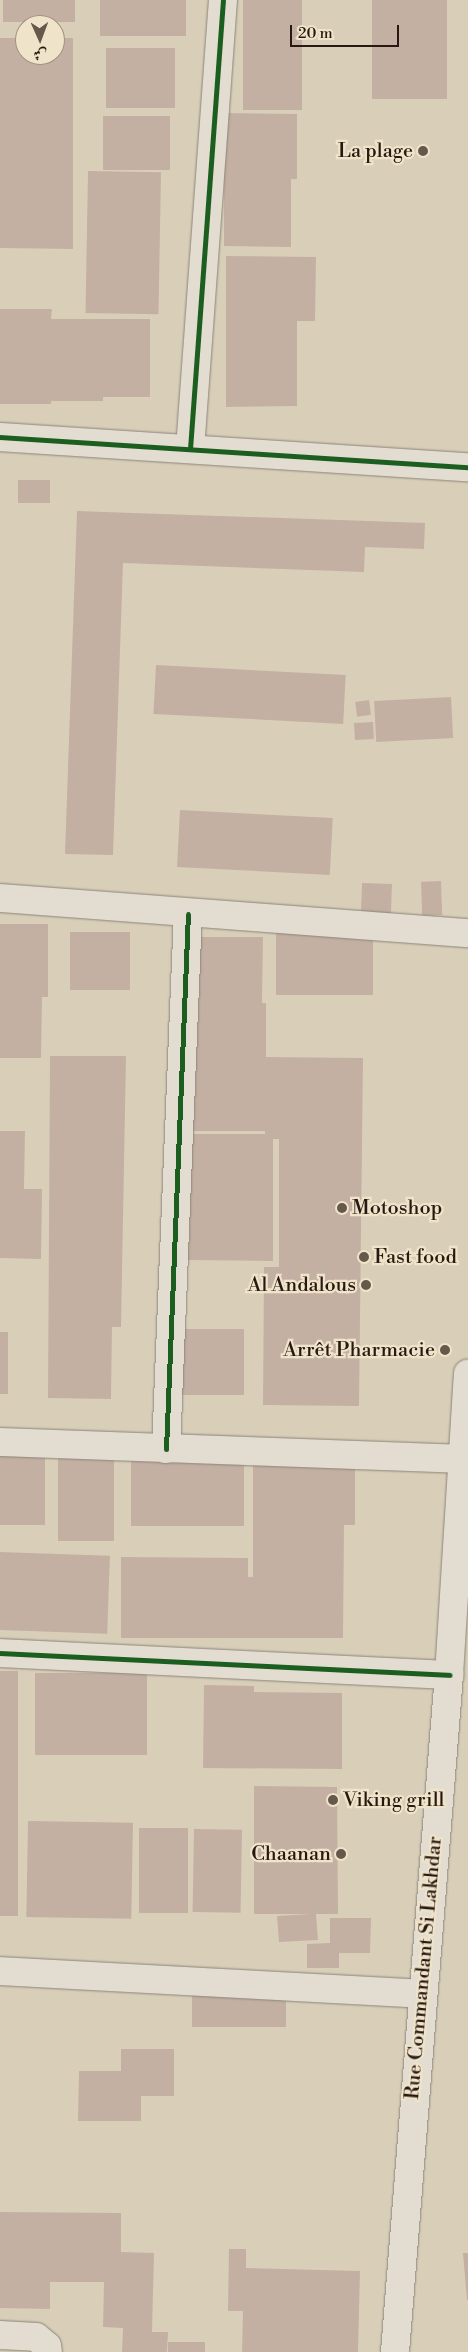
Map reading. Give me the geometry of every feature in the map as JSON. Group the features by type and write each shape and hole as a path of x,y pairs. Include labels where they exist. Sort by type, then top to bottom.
{"street":[{"path":"190,449 222,0"},
{"path":"0,437 468,467"},
{"path":"0,898 188,914 468,933"},
{"path":"166,1449 188,914"},
{"name":"Rue Commandant Si Lakhdar","path":"395,2352 421,1994 449,1674 465,1459 468,1374"},
{"path":"0,1442 465,1459"},
{"path":"0,1653 449,1674"},
{"path":"0,1971 421,1994"},
{"path":"0,2335 36,2337 48,2346 48,2352"}],"building":[{"path":"3,0 75,0 75,22 65,22 65,15 15,15 15,22 3,22"},
{"path":"100,0 186,0 186,36 100,36"},
{"path":"243,0 302,0 302,110 243,110"},
{"path":"372,0 447,0 447,99 372,99"},
{"path":"0,38 15,38 15,65 65,65 65,38 73,38 73,249 0,248"},
{"path":"106,48 175,48 175,108 106,108"},
{"path":"224,113 297,114 297,179 291,179 291,247 224,246"},
{"path":"103,116 170,116 170,170 103,170"},
{"path":"88,171 161,172 159,314 86,313"},
{"path":"226,256 316,257 315,321 297,321 297,406 226,407"},
{"path":"0,309 52,309 51,319 150,319 150,397 103,397 103,401 51,401 51,404 0,404"},
{"path":"18,480 50,480 50,503 18,503"},
{"path":"77,511 425,523 424,549 365,547 364,572 123,563 113,855 65,854"},
{"path":"156,665 346,675 343,724 153,714"},
{"path":"451,697 453,738 376,742 374,701"},
{"path":"369,700 371,715 357,717 355,702"},
{"path":"373,722 374,739 355,740 354,723"},
{"path":"180,810 333,818 330,875 177,867"},
{"path":"441,881 442,915 422,916 421,882"},
{"path":"362,883 392,884 391,920 361,919"},
{"path":"0,924 48,924 48,997 42,997 41,1058 0,1058"},
{"path":"276,927 373,927 373,995 276,995"},
{"path":"70,932 130,932 130,990 70,990"},
{"path":"197,937 263,937 262,1003 266,1003 266,1057 363,1058 359,1406 263,1405 264,1267 279,1267 279,1139 273,1139 273,1261 184,1260 183,1134 265,1134 265,1131 188,1131 189,1073 196,1073"},
{"path":"50,1056 126,1056 121,1327 112,1327 111,1399 48,1398"},
{"path":"0,1131 25,1131 24,1189 42,1189 41,1259 0,1258"},
{"path":"176,1329 244,1329 244,1395 176,1395"},
{"path":"0,1332 8,1332 8,1394 0,1394"},
{"path":"0,1445 45,1445 45,1525 0,1525"},
{"path":"58,1449 114,1449 114,1541 58,1541"},
{"path":"131,1455 244,1455 244,1526 131,1526"},
{"path":"253,1465 355,1465 355,1525 344,1525 343,1638 121,1638 121,1557 248,1558 248,1577 253,1577"},
{"path":"0,1552 110,1556 107,1634 0,1630"},
{"path":"0,1671 18,1671 18,1916 0,1916"},
{"path":"35,1673 147,1673 147,1755 35,1755"},
{"path":"204,1685 254,1686 254,1692 342,1693 342,1769 203,1768"},
{"path":"254,1786 337,1787 338,1914 316,1914 318,1940 279,1942 277,1916 310,1914 254,1914"},
{"path":"28,1821 133,1823 131,1919 26,1917"},
{"path":"139,1828 188,1828 188,1913 139,1913"},
{"path":"194,1829 242,1830 241,1913 193,1912"},
{"path":"330,1918 371,1918 370,1953 339,1953 339,1968 307,1968 307,1944 330,1943"},
{"path":"192,1994 286,1994 286,2027 192,2027"},
{"path":"121,2049 174,2049 174,2096 141,2096 141,2121 78,2121 79,2071 121,2071"},
{"path":"0,2212 121,2213 121,2252 154,2253 152,2332 168,2332 167,2352 122,2352 123,2328 103,2327 104,2282 50,2282 50,2309 0,2308"},
{"path":"229,2249 246,2249 246,2268 360,2271 358,2352 242,2352 243,2311 228,2311"},
{"path":"463,2253 468,2253 468,2300 467,2300"},
{"path":"168,2342 205,2342 205,2352 168,2352"}],"cycle path":[{"path":"190,449 223,0"},
{"path":"0,437 468,467"},
{"path":"166,1449 188,914"},
{"path":"0,1653 449,1675"}],"place":[{"name":"La plage","path":"423,151"},
{"name":"Motoshop","path":"342,1208"},
{"name":"Fast food","path":"364,1257"},
{"name":"Al Andalous","path":"366,1285"},
{"name":"Arrêt Pharmacie","path":"445,1350"},
{"name":"Viking grill","path":"333,1800"},
{"name":"Chaanan","path":"341,1854"}]}
